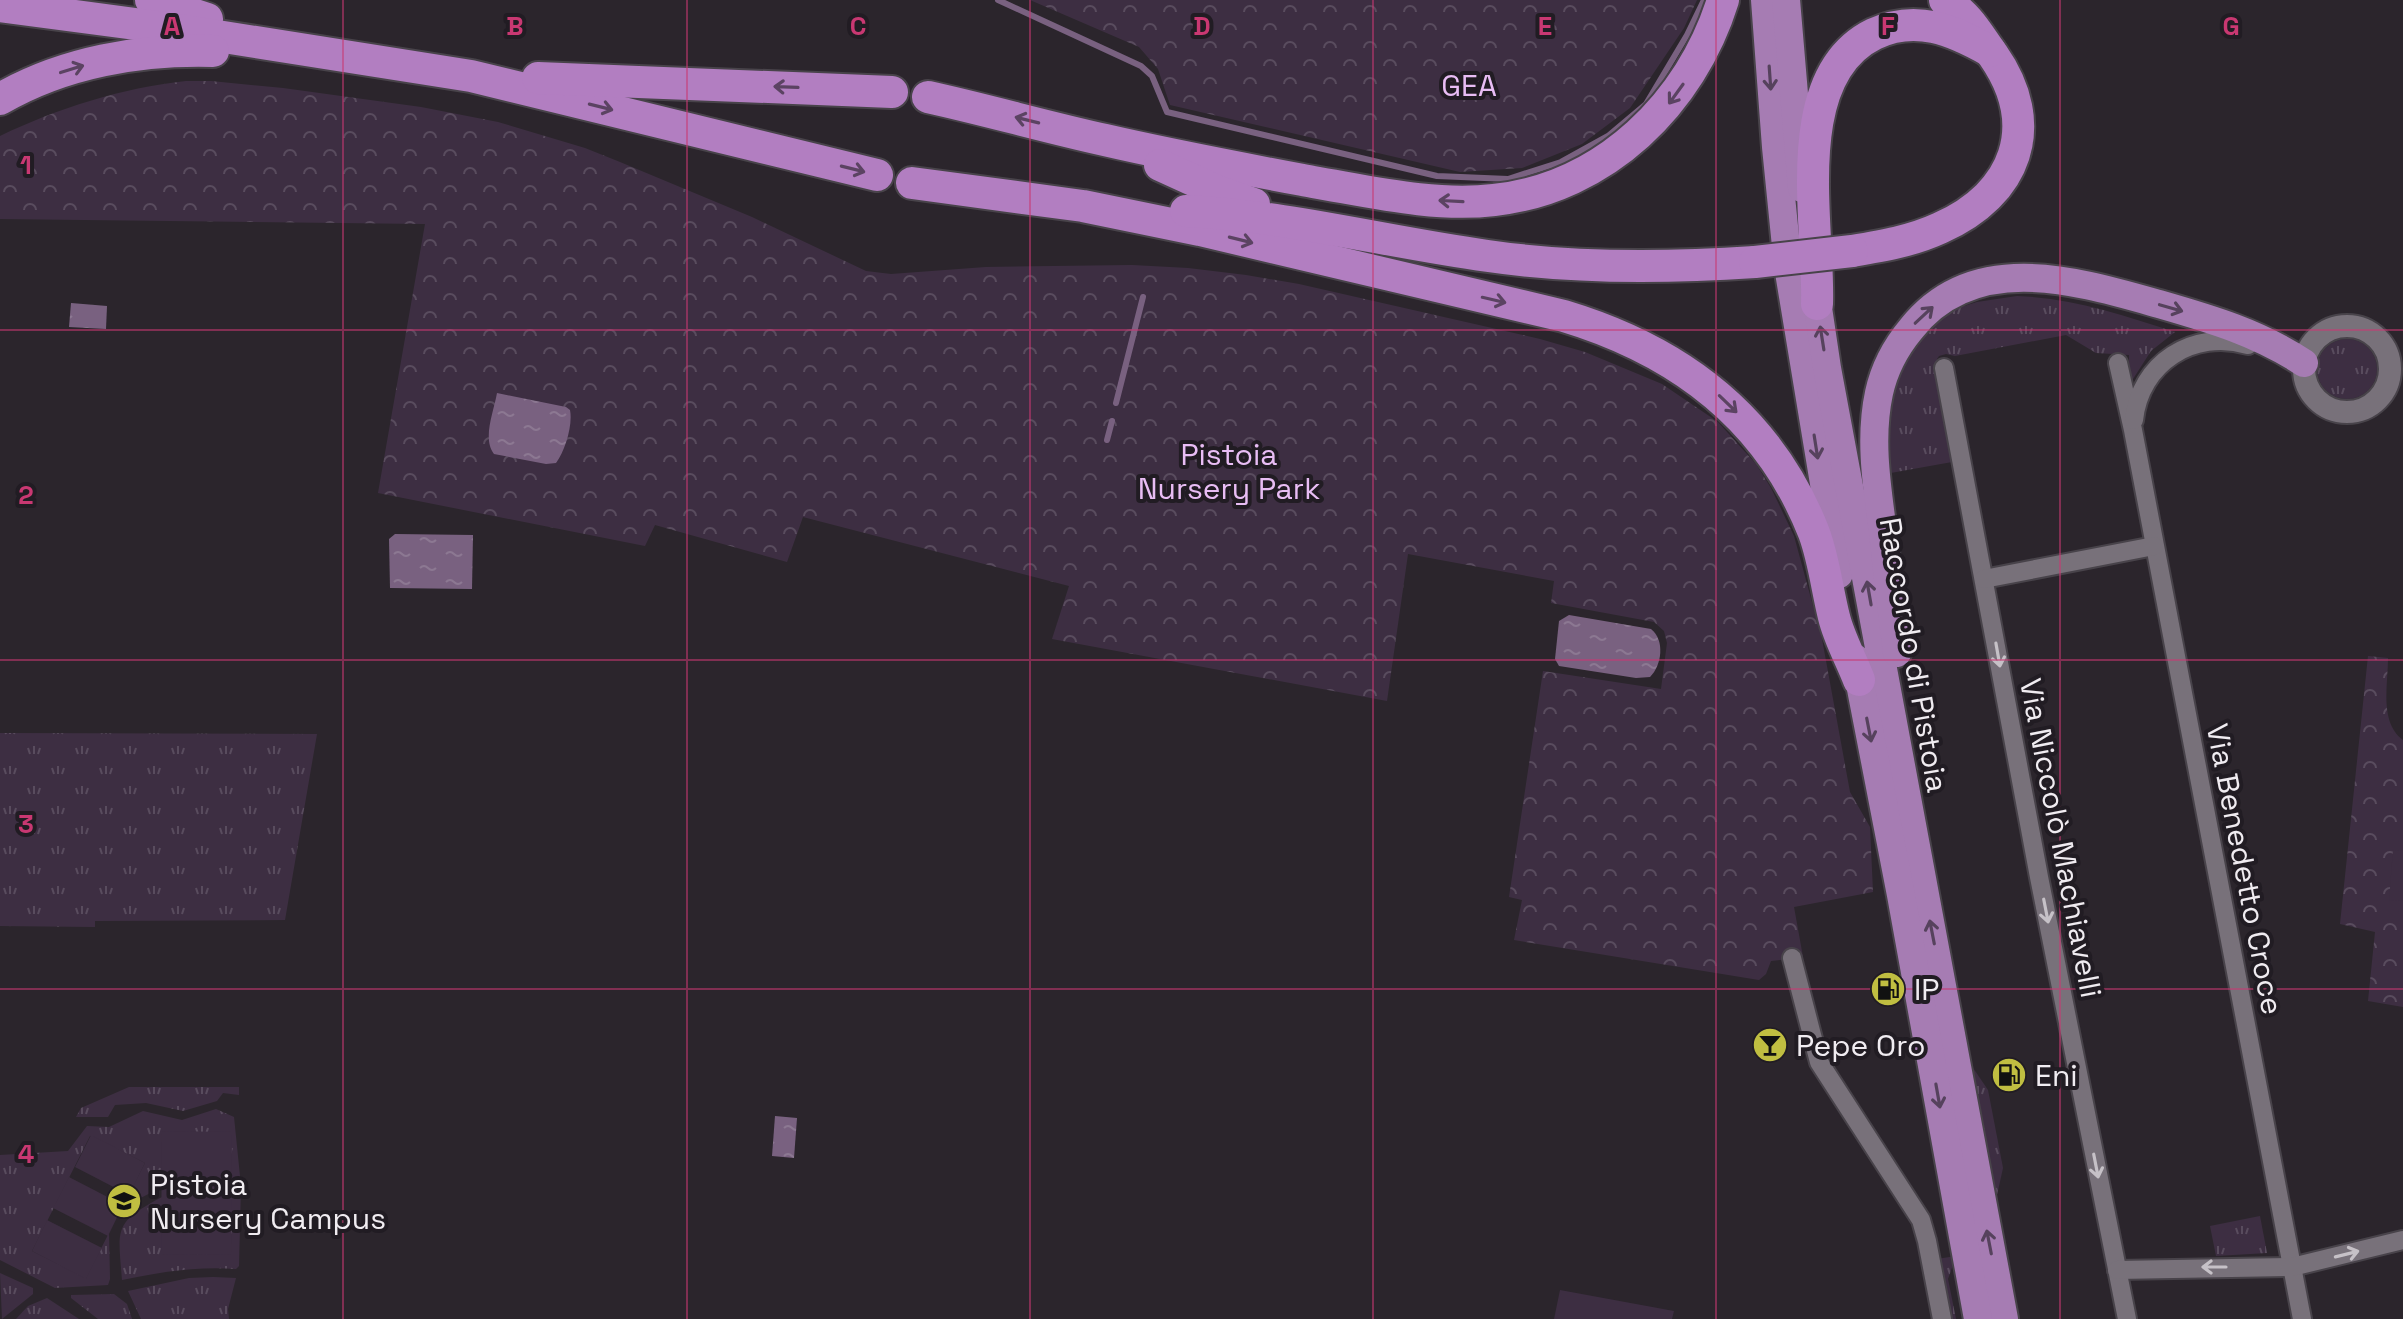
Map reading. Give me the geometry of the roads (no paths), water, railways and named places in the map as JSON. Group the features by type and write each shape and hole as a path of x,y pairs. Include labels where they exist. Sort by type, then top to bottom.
{"highway":[{"path":"151,0 216,22 416,67"},
{"path":"928,97 1103,139 1353,189 1447,201 1495,200 1546,188 1587,170 1624,146 1663,112 1699,59 1723,0"},
{"name":"Raccordo di Pistoia","path":"1765,0 1788,266 1819,465 1978,1319"},
{"name":"Raccordo di Pistoia","path":"1786,0 1803,206 1817,304 2004,1319"},
{"path":"1083,206 1211,212 1323,226 1455,251 1533,261 1643,266 1755,262 1890,245 1939,229 1966,215 1990,195 2014,153 2018,111 2012,88 1968,17 1945,0"},
{"path":"0,6 471,76 877,175"},
{"path":"1817,304 1814,150 1823,98 1838,68 1867,38 1905,25 1938,26 1990,51"},
{"path":"0,99 49,76 91,63 166,52 225,52 416,67"},
{"path":"471,76 892,92"},
{"path":"1103,139 1217,191 1323,226"},
{"path":"912,183 1083,206 1200,230 1564,316 1620,335 1669,361 1715,392 1754,430 1786,479 1814,533 1836,625 1859,680"},
{"path":"1911,825 1900,676 1874,444 1879,390 1898,345 1918,320 1949,296 1988,281 2014,277 2055,279 2090,285 2232,326 2275,344 2304,368"}],"street":[{"path":"2376,401 2383,392 2395,359 2379,340 2368,331 2354,326 2339,326 2326,331 2314,341 2304,368 2313,395 2332,409 2352,412 2403,394"},
{"name":"Via Benedetto Croce","path":"2133,430 2138,396 2149,376 2167,357 2204,341 2226,340 2258,348 2304,368"},
{"name":"Via Benedetto Croce","path":"2118,363 2302,1319"},
{"name":"Via Niccolò Machiavelli","path":"1944,368 2039,877 2127,1319"},
{"path":"1984,579 2154,546"},
{"path":"1792,958 1819,1062 1921,1220 1942,1319"},
{"path":"2117,1270 2292,1267 2403,1240"}],"water":[{"path":"71,303 107,306 106,329 69,327"},
{"path":"497,393 570,410 568,438 556,463 546,464 494,454 489,433"},
{"path":"395,534 473,535 472,589 390,588 389,539"},
{"path":"1569,615 1651,629 1660,646 1654,672 1650,677 1636,678 1559,666 1555,659 1559,621"},
{"path":"775,1116 797,1118 794,1158 772,1156"}],"waterway":[{"path":"998,0 1141,66 1152,76 1167,112 1437,176 1508,179 1561,162 1608,136 1646,104 1704,0"},
{"path":"1116,403 1143,297"},
{"path":"1107,440 1112,421"}],"place":[{"name":"IP","path":"1888,989"},
{"name":"Pepe Oro","path":"1770,1045"},
{"name":"Eni","path":"2009,1075"},
{"name":"Pistoia Nursery Campus","path":"124,1201"}],"park label":[{"name":"GEA","path":"1469,85"},
{"name":"Pistoia Nursery Park","path":"1229,471"}]}
